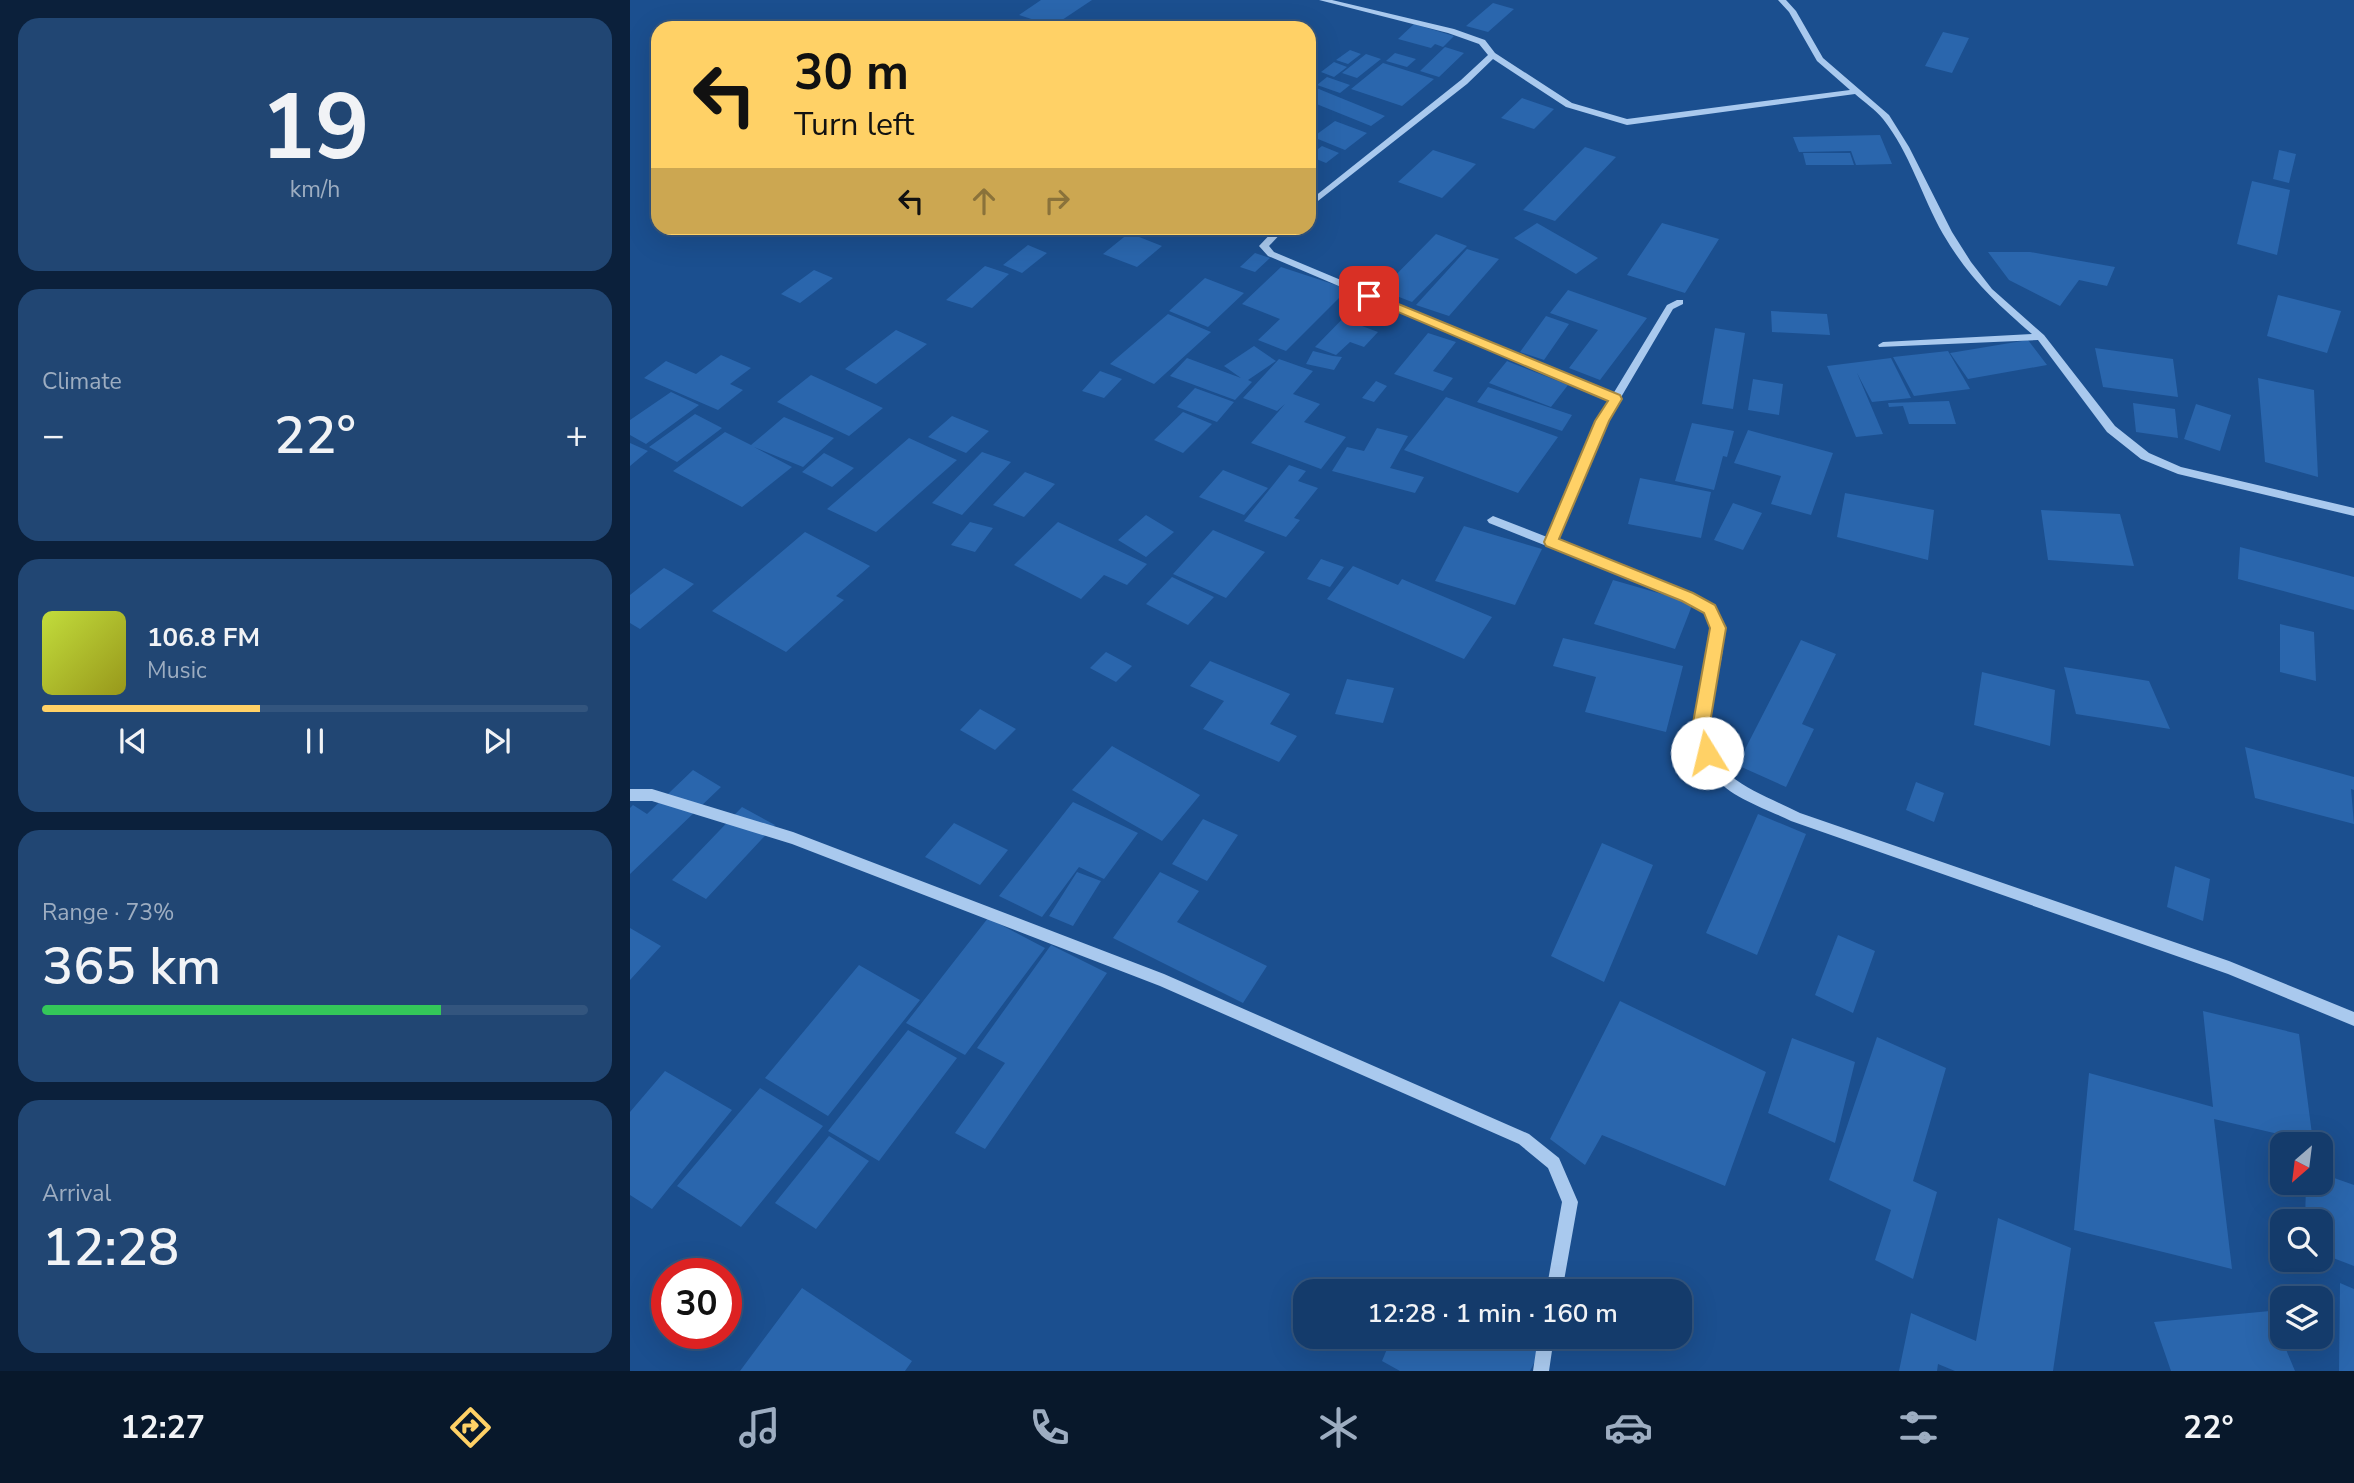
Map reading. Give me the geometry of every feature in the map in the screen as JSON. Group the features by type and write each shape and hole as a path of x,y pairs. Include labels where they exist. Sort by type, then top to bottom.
{"street":[{"path":"1323,0 1451,31 1482,42 1492,55 1569,105 1627,122 1854,92"},
{"path":"1782,0 1792,11 1820,59 1854,92 1886,117 1905,147 1947,232 1967,264 1989,291 2041,337 2111,429 2145,456 2178,470 2354,512"},
{"path":"1316,199 1464,82 1492,55"},
{"path":"1274,235 1264,246 1271,254 1615,399"},
{"path":"1551,542 1602,421 1670,307 1680,302"},
{"path":"1883,345 2041,337"},
{"path":"1493,520 1687,597 1710,610 1718,628 1702,723 1707,753 1718,772 1744,790 1796,817 2229,968 2354,1019"},
{"path":"630,795 652,795 793,838 1087,951 1164,981 1524,1139 1554,1163 1570,1202 1556,1279"},
{"path":"1541,1371 1544,1349"}],"building":[{"path":"1041,0 1092,0 1060,21 1038,21 1019,15"},
{"path":"1493,3 1514,9 1488,32 1466,26"},
{"path":"1414,24 1454,36 1443,47 1435,44 1431,48 1398,39"},
{"path":"1943,32 1969,38 1952,73 1925,66"},
{"path":"1445,47 1464,53 1439,77 1420,71"},
{"path":"1350,50 1361,54 1348,64 1336,60"},
{"path":"1395,53 1416,59 1407,67 1386,61"},
{"path":"1366,54 1381,59 1357,78 1342,73"},
{"path":"1334,62 1347,67 1334,77 1321,72"},
{"path":"1383,63 1434,79 1402,106 1351,89"},
{"path":"1327,77 1350,85 1340,93 1317,85"},
{"path":"1316,88 1385,116 1371,126 1316,104"},
{"path":"1522,98 1554,109 1534,129 1501,118"},
{"path":"1335,121 1367,133 1345,150 1316,138 1316,135"},
{"path":"1880,135 1892,164 1856,165 1851,151 1799,152 1793,137"},
{"path":"1322,146 1339,153 1326,163 1316,159 1316,151"},
{"path":"1585,147 1616,157 1555,221 1523,210"},
{"path":"1433,150 1476,164 1442,198 1398,182"},
{"path":"2279,150 2296,154 2289,183 2273,179"},
{"path":"1803,153 1850,153 1854,165 1806,165"},
{"path":"2252,181 2290,190 2277,255 2237,244"},
{"path":"1537,223 1598,258 1576,274 1514,238"},
{"path":"1662,223 1719,239 1685,293 1627,275"},
{"path":"1436,234 1467,246 1412,302 1381,290"},
{"path":"1127,235 1134,235 1162,246 1137,267 1103,254"},
{"path":"1028,245 1047,253 1022,273 1003,265"},
{"path":"1467,249 1499,259 1449,316 1416,305"},
{"path":"1988,252 2030,252 2115,267 2107,286 2079,280 2060,306 2009,280"},
{"path":"1255,253 1270,258 1255,272 1240,267"},
{"path":"985,266 1009,274 972,308 946,300"},
{"path":"1281,267 1348,289 1286,351 1258,340 1280,319 1242,304"},
{"path":"814,270 833,278 800,303 781,294"},
{"path":"1205,278 1244,293 1208,327 1169,311"},
{"path":"1568,290 1647,318 1600,380 1569,368 1598,330 1550,313"},
{"path":"2278,295 2341,311 2327,353 2267,336"},
{"path":"1356,305 1375,313 1362,326 1378,332 1364,347 1350,342 1336,355 1315,347"},
{"path":"1771,311 1827,314 1830,335 1772,332"},
{"path":"1168,314 1211,332 1154,384 1110,364"},
{"path":"1546,316 1569,324 1544,360 1520,352"},
{"path":"1715,328 1745,333 1733,409 1702,404"},
{"path":"896,330 927,344 876,384 845,369"},
{"path":"1428,333 1456,342 1433,371 1453,378 1443,391 1394,374"},
{"path":"2028,340 2047,365 1968,379 1950,353"},
{"path":"1254,346 1276,361 1248,380 1252,382 1235,400 1170,376 1187,358 1241,378 1224,366"},
{"path":"2095,348 2173,359 2178,397 2103,387"},
{"path":"1313,351 1342,357 1334,370 1306,364"},
{"path":"1948,351 1970,389 1914,396 1893,357"},
{"path":"721,355 751,368 730,384 743,390 718,410 644,378 666,361 696,374"},
{"path":"1891,358 1911,398 1872,402 1857,373 1883,434 1856,437 1827,366"},
{"path":"1279,359 1313,371 1293,394 1320,404 1304,422 1346,437 1321,469 1251,443 1285,404 1277,411 1243,398"},
{"path":"1507,361 1568,385 1551,407 1489,383"},
{"path":"1100,371 1122,379 1104,398 1082,391"},
{"path":"811,375 883,408 849,436 777,402"},
{"path":"2258,378 2314,390 2318,477 2265,462"},
{"path":"1753,379 1783,384 1779,415 1748,410"},
{"path":"1376,381 1387,386 1374,402 1362,398"},
{"path":"1488,387 1572,415 1562,431 1477,402"},
{"path":"1195,388 1234,402 1217,422 1177,407"},
{"path":"671,392 699,405 646,444 630,435 630,420"},
{"path":"1446,397 1558,437 1518,493 1404,450"},
{"path":"1949,401 1956,424 1909,424 1903,406 1889,407 1888,403"},
{"path":"2133,403 2175,409 2178,438 2136,432"},
{"path":"2196,404 2231,415 2220,451 2184,439"},
{"path":"1183,412 1212,424 1183,453 1154,440"},
{"path":"695,414 722,428 677,462 649,447"},
{"path":"952,416 989,431 966,453 928,437"},
{"path":"784,417 834,438 803,467 754,447 792,467 742,507 673,471 725,432 751,445"},
{"path":"1692,423 1734,431 1727,457 1723,456 1714,490 1675,481"},
{"path":"1377,428 1408,436 1390,468 1424,477 1415,493 1332,471 1347,447 1364,451"},
{"path":"1748,430 1833,453 1811,515 1771,504 1781,476 1734,463"},
{"path":"909,438 957,460 876,532 827,509"},
{"path":"630,443 648,451 630,466"},
{"path":"982,452 1011,462 962,515 932,503"},
{"path":"824,453 854,468 832,487 802,472"},
{"path":"1289,465 1306,471 1298,481 1318,488 1294,518 1300,520 1286,537 1244,521"},
{"path":"1223,470 1268,488 1244,515 1199,497"},
{"path":"1025,472 1055,484 1024,517 993,505"},
{"path":"1640,478 1711,492 1701,538 1628,524"},
{"path":"1845,493 1934,510 1928,560 1837,537"},
{"path":"1733,503 1762,513 1743,550 1714,540"},
{"path":"2041,510 2120,514 2134,566 2048,560"},
{"path":"1146,515 1174,532 1146,557 1118,540"},
{"path":"970,522 993,528 975,552 951,545"},
{"path":"1058,522 1147,564 1127,585 1104,575 1081,599 1014,565"},
{"path":"1464,526 1542,549 1515,605 1435,581"},
{"path":"1213,530 1265,552 1226,598 1173,574"},
{"path":"805,532 870,566 836,596 844,600 786,652 712,611"},
{"path":"2240,547 2354,577 2354,610 2238,579"},
{"path":"1321,559 1344,567 1330,587 1307,579"},
{"path":"1353,566 1398,585 1402,579 1492,617 1464,659 1327,599"},
{"path":"664,568 694,584 640,629 630,623 630,595"},
{"path":"1172,577 1214,597 1188,625 1146,604"},
{"path":"1613,580 1693,603 1675,649 1594,624"},
{"path":"2280,624 2314,632 2316,681 2280,672"},
{"path":"1563,638 1683,666 1666,732 1585,712 1596,677 1553,666"},
{"path":"1801,640 1836,654 1802,724 1814,729 1786,787 1737,765"},
{"path":"1106,652 1132,666 1116,682 1090,668"},
{"path":"1210,661 1290,694 1270,724 1297,736 1279,762 1203,729 1224,701 1190,686"},
{"path":"2064,667 2149,681 2170,729 2076,714"},
{"path":"1982,672 2055,690 2050,746 1974,725"},
{"path":"1347,679 1394,688 1383,723 1335,714"},
{"path":"980,709 1016,729 995,750 960,730"},
{"path":"1112,746 1200,795 1162,841 1072,790"},
{"path":"2245,747 2354,777 2354,790 2351,789 2354,824 2255,798"},
{"path":"693,770 721,787 630,874 630,808 633,805 647,814"},
{"path":"1916,782 1944,793 1934,822 1906,810"},
{"path":"1073,802 1138,833 1104,879 1079,867 1042,917 999,896"},
{"path":"742,807 775,825 706,899 672,880"},
{"path":"1758,814 1806,834 1757,955 1706,933"},
{"path":"1203,819 1238,835 1207,881 1172,864"},
{"path":"954,823 1008,850 980,885 925,857"},
{"path":"1602,843 1653,865 1604,982 1551,956"},
{"path":"2175,866 2210,879 2203,921 2167,907"},
{"path":"1077,872 1101,881 1073,926 1049,916"},
{"path":"1160,872 1199,891 1177,922 1267,966 1243,1003 1113,938"},
{"path":"988,918 1045,948 965,1055 906,1023"},
{"path":"630,928 661,946 630,980"},
{"path":"1838,935 1875,951 1853,1013 1815,995"},
{"path":"1051,945 1107,973 985,1149 955,1133 1005,1063 977,1048"},
{"path":"859,965 920,1000 828,1116 765,1078"},
{"path":"1620,1001 1766,1072 1725,1186 1602,1135 1585,1165 1550,1139"},
{"path":"2203,1011 2299,1034 2312,1132 2270,1132 2214,1119 2232,1269 2074,1230 2089,1073 2213,1107"},
{"path":"908,1030 957,1058 879,1161 828,1131"},
{"path":"1877,1037 1946,1068 1913,1181 1937,1192 1913,1279 1875,1260 1891,1210 1829,1180"},
{"path":"1792,1038 1855,1062 1835,1143 1768,1113"},
{"path":"665,1071 732,1110 652,1209 630,1195 630,1112"},
{"path":"760,1088 823,1126 741,1227 677,1186"},
{"path":"829,1136 869,1161 816,1229 775,1203"},
{"path":"2333,1178 2354,1185 2354,1266 2333,1258 2333,1209 2305,1209 2306,1195 2333,1195"},
{"path":"1998,1218 2071,1248 2053,1371 1955,1371 1938,1364 1937,1371 1899,1371 1911,1313 1976,1341"},
{"path":"2340,1283 2354,1289 2354,1371 2339,1371"},
{"path":"802,1288 912,1361 905,1371 740,1371"},
{"path":"2270,1311 2270,1349 2286,1349 2295,1371 2171,1371 2154,1322"},
{"path":"1387,1349 1541,1349 1530,1371 1400,1371 1382,1361"}],"route":[{"path":"1369,296 1615,399 1602,421 1551,542 1687,597 1710,610 1718,628 1702,723 1707,753"}]}
